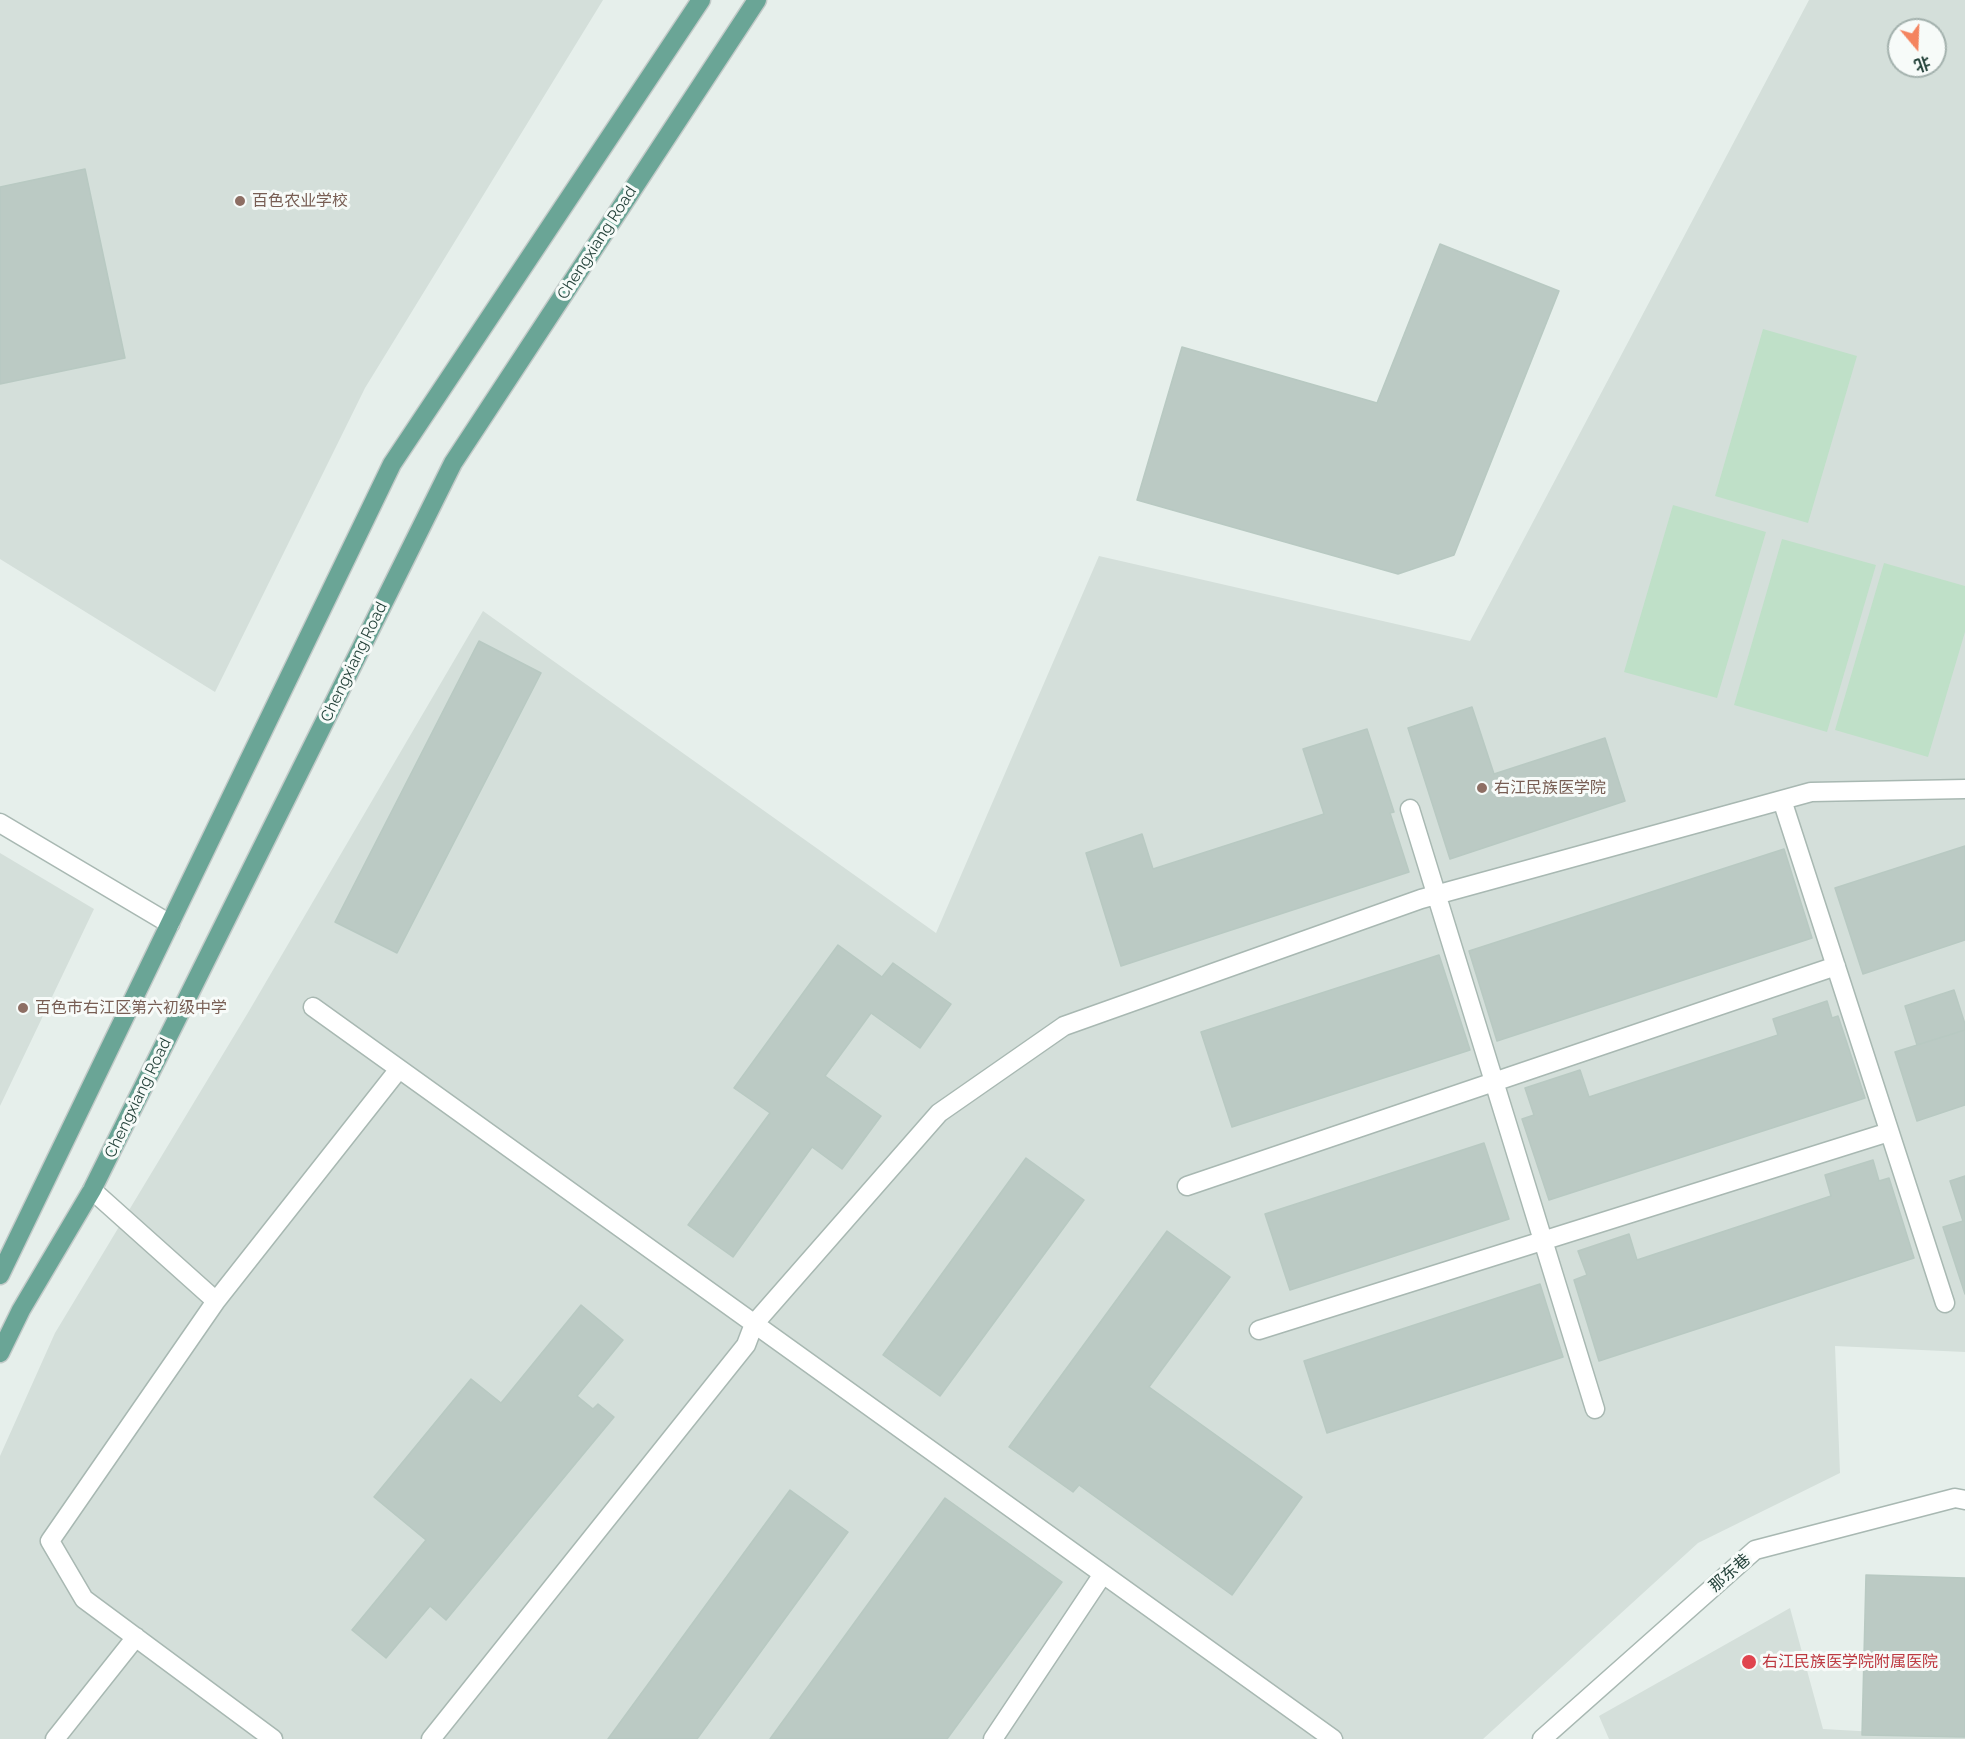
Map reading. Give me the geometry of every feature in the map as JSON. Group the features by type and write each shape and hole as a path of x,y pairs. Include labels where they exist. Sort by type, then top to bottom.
{"main road":[{"path":"0,1275 392,464 701,0"},
{"name":"Chengxiang Road","path":"0,1353 21,1310 92,1190 453,463 757,0"}],"street":[{"path":"431,1739 746,1345 754,1324 939,1113 1064,1026 1409,903 1811,792 1965,789"},
{"path":"1782,800 1945,1303"},
{"path":"1410,809 1595,1409"},
{"path":"0,823 170,924"},
{"path":"1187,1186 1836,966"},
{"path":"313,1007 1333,1739"},
{"path":"273,1739 84,1599 50,1541 216,1301 399,1069"},
{"path":"1258,1330 1889,1132"},
{"path":"92,1190 216,1301"},
{"name":"那东巷","path":"1542,1739 1755,1550 1955,1498 1965,1500"},
{"path":"993,1739 1104,1574"},
{"path":"56,1739 136,1637"}],"shaded area":[{"name":"百色农业学校","path":"0,0 603,0 365,388 215,692 0,559"},
{"name":"右江民族医学院","path":"1809,0 1965,0 1965,1352 1835,1346 1840,1473 1698,1543 1483,1739 0,1739 0,1456 55,1333 249,1011 483,611 936,933 1099,556 1470,641"},
{"name":"百色市右江区第六初级中学","path":"0,853 94,909 0,1106"},
{"name":"右江民族医学院附属医院","path":"1790,1608 1823,1729 1965,1737 1965,1739 1609,1739 1599,1716"}],"green space":[{"path":"1763,329 1857,356 1808,523 1715,496"},
{"path":"1673,505 1766,532 1717,698 1624,672"},
{"path":"1782,539 1876,565 1827,732 1734,705"},
{"path":"1884,563 1965,586 1965,632 1928,757 1835,730"}],"building":[{"path":"85,169 125,358 0,384 0,187"},
{"path":"1440,244 1559,291 1454,555 1398,574 1137,500 1182,347 1377,403"},
{"path":"479,641 541,673 397,953 335,922"},
{"path":"1472,707 1494,774 1605,738 1625,801 1450,859 1408,728"},
{"path":"1367,729 1394,812 1390,813 1409,872 1121,966 1086,853 1142,834 1153,869 1324,814 1303,749"},
{"path":"1965,846 1965,940 1863,974 1835,888"},
{"path":"1784,849 1812,938 1497,1041 1469,951"},
{"path":"838,945 882,977 893,963 951,1004 920,1048 871,1013 825,1076 881,1116 842,1169 812,1147 733,1257 688,1225 770,1113 734,1088"},
{"path":"1439,955 1470,1050 1232,1127 1201,1032"},
{"path":"1954,990 1965,1030 1917,1045 1905,1006"},
{"path":"1827,1001 1832,1018 1838,1016 1865,1098 1549,1200 1522,1119 1534,1115 1525,1088 1580,1070 1589,1097 1778,1035 1773,1019"},
{"path":"1965,1030 1965,1105 1917,1121 1895,1052"},
{"path":"1484,1143 1509,1219 1290,1290 1265,1214"},
{"path":"1026,1158 1084,1200 940,1396 883,1355"},
{"path":"1873,1160 1879,1181 1889,1178 1914,1258 1599,1361 1574,1280 1587,1275 1578,1251 1629,1234 1637,1260 1831,1196 1825,1175"},
{"path":"1965,1176 1965,1294 1943,1227 1963,1221 1950,1181"},
{"path":"1167,1231 1230,1277 1149,1387 1302,1497 1232,1595 1079,1485 1073,1492 1009,1447"},
{"path":"1540,1284 1563,1357 1327,1433 1304,1361"},
{"path":"581,1305 623,1340 577,1396 593,1409 598,1404 614,1417 446,1620 430,1606 386,1658 352,1630 426,1540 374,1497 471,1379 501,1403"},
{"path":"790,1490 848,1532 697,1739 608,1739"},
{"path":"945,1498 1062,1582 947,1739 770,1739"},
{"path":"1866,1575 1965,1578 1965,1737 1862,1735"}],"place":[{"name":"百色农业学校","path":"240,201"},
{"name":"右江民族医学院","path":"1482,788"},
{"name":"百色市右江区第六初级中学","path":"23,1008"},
{"name":"右江民族医学院附属医院","path":"1749,1662"}]}
